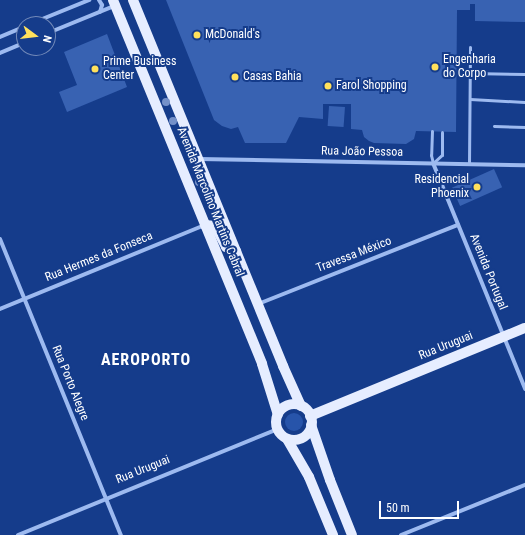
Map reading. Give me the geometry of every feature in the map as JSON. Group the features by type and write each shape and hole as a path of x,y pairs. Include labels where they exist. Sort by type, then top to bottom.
{"main road":[{"name":"Avenida Marcolino Martins Cabral","path":"133,0 257,304 301,406"},
{"name":"Avenida Marcolino Martins Cabral","path":"115,3 262,364 278,415"},
{"path":"205,225 215,226 226,247 236,251"},
{"name":"Rua Uruguai","path":"311,420 525,328"},
{"path":"333,535 309,477 287,439 278,429 278,415 285,407 290,405 301,406 311,420 327,472 352,535"},
{"path":"287,439 297,440 307,435 311,420"}],"street":[{"path":"50,16 89,0"},
{"path":"99,0 102,5 100,12"},
{"path":"56,30 100,12 115,3"},
{"path":"0,36 16,30"},
{"path":"0,53 16,46"},
{"name":"Rua João Pessoa","path":"198,158 525,165"},
{"name":"Avenida Portugal","path":"433,163 525,389"},
{"name":"Rua Hermes da Fonseca","path":"0,308 205,225"},
{"name":"Travessa México","path":"257,304 458,225"},
{"name":"Rua Porto Alegre","path":"0,239 121,535"},
{"name":"Rua Uruguai","path":"18,535 278,429"},
{"path":"401,535 525,485"}],"lane":[{"path":"469,164 470,48"},
{"path":"470,73 525,74"},
{"path":"470,100 525,102"},
{"path":"494,126 525,127"},
{"path":"432,131 431,155 433,163 442,155 442,132"}],"shaded area":[{"path":"290,413 298,413 303,418 301,429 298,431 290,431 285,426 285,418"}],"building":[{"name":"Farol Shopping","path":"166,0 525,0 525,22 475,21 475,4 470,4 470,10 457,10 456,132 416,131 414,139 406,144 374,143 364,137 362,130 351,129 351,104 323,104 323,119 299,117 286,143 245,143 238,127 231,129 222,126 214,120"},
{"name":"Prime Business Center","path":"107,34 127,87 67,112 59,92 77,85 64,52"},
{"path":"329,106 345,107 344,127 328,126"},
{"name":"Residencial Phoenix","path":"494,169 502,187 460,206 452,188"}],"place":[{"name":"McDonald's","path":"197,35"},
{"name":"Engenharia do Corpo","path":"435,67"},
{"name":"Prime Business Center","path":"95,69"},
{"name":"Casas Bahia","path":"235,77"},
{"name":"Farol Shopping","path":"328,86"},
{"name":"Residencial Phoenix","path":"477,187"}],"district":[{"name":"AEROPORTO","path":"146,360"}]}
